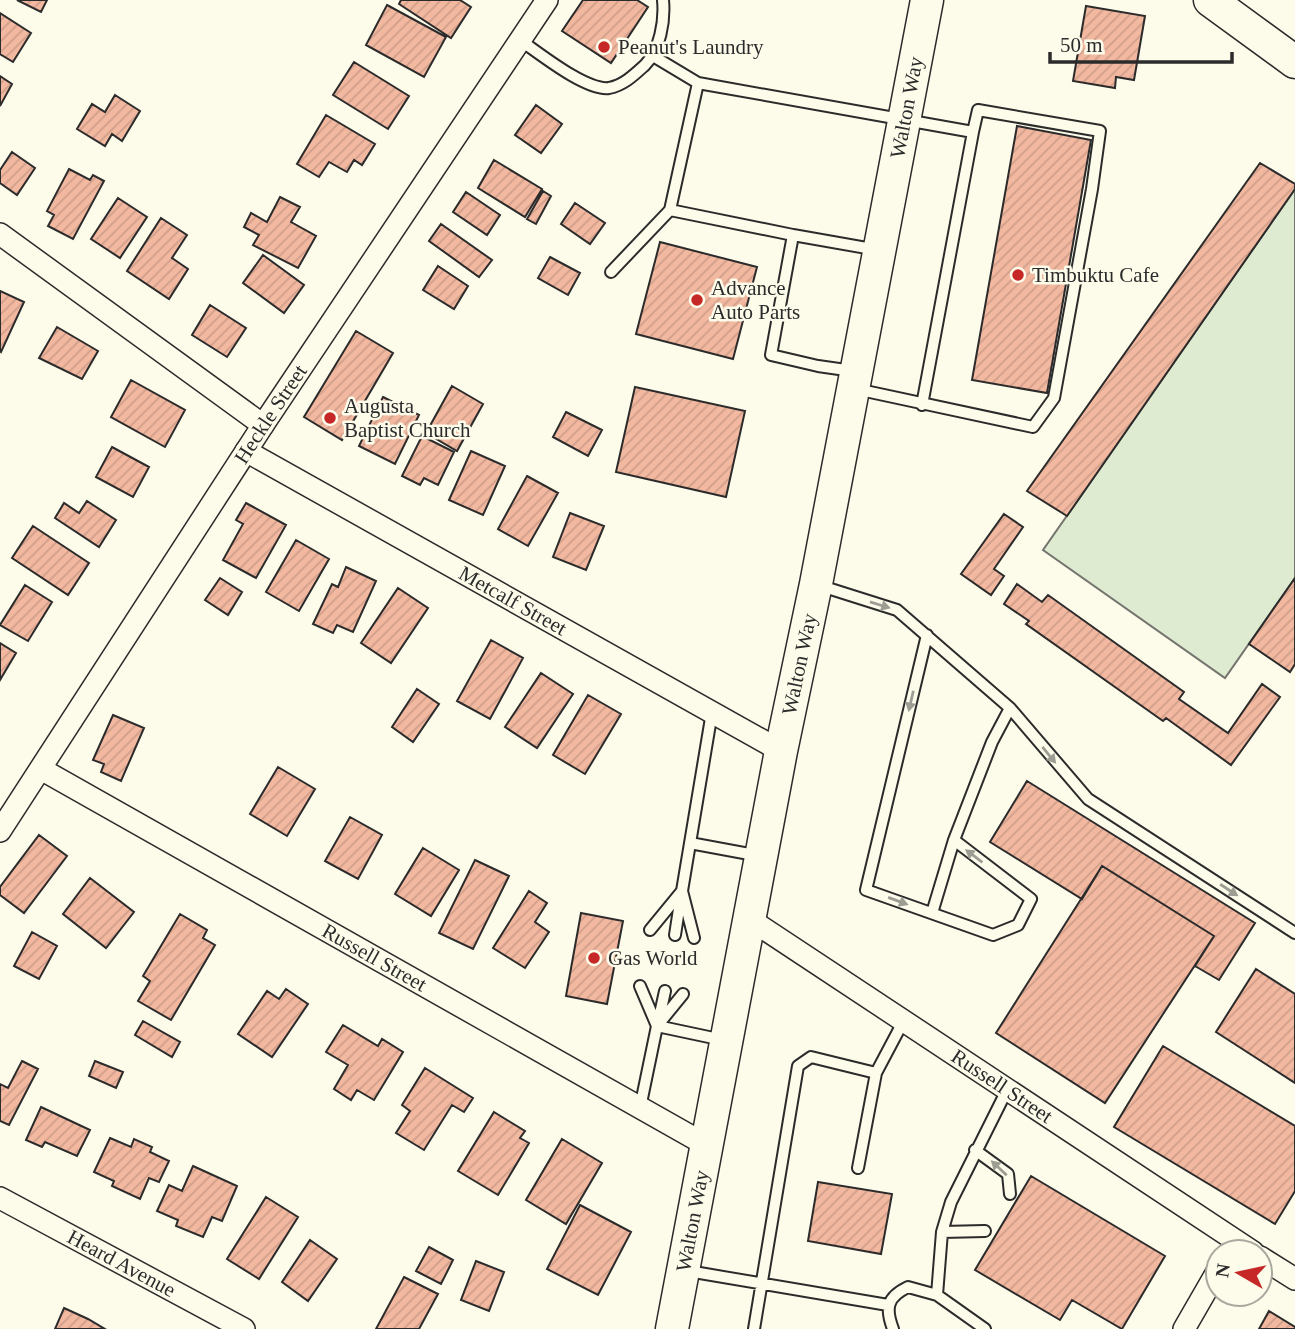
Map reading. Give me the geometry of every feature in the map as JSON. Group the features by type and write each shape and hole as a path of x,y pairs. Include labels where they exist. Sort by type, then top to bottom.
{"main road":[{"name":"Walton Way","path":"672,1329 781,751 816,584 928,0"},
{"path":"1210,0 1295,62"}],"street":[{"name":"Heckle Street","path":"0,831 263,425 547,0"},
{"path":"0,234 263,425"},
{"name":"Metcalf Street","path":"246,451 781,751"},
{"name":"Russell Street","path":"41,769 708,1146"},
{"name":"Russell Street","path":"751,920 1224,1238"},
{"name":"Heard Avenue","path":"0,1198 244,1329"},
{"path":"1274,1266 1295,1279"},
{"path":"1184,1329 1204,1294"}],"lane":[{"path":"520,40 580,81 607,88 630,79 653,57 664,13 663,0"},
{"path":"653,57 698,83 973,132"},
{"path":"611,272 670,210 698,83"},
{"path":"793,235 771,355 818,366 922,405 1033,427 1054,398 1100,131 978,110 922,405"},
{"path":"670,210 880,250"},
{"path":"816,584 897,610 1010,708 1088,799 1295,933"},
{"path":"927,635 866,890 993,935 1018,925 1031,899 954,840"},
{"path":"932,914 954,840 992,742 1010,708"},
{"path":"675,935 712,712"},
{"path":"690,843 762,856"},
{"path":"650,930 682,891"},
{"path":"682,891 694,939"},
{"path":"640,986 657,1026"},
{"path":"640,1108 665,990"},
{"path":"657,1026 683,994"},
{"path":"858,1168 876,1073 902,1022"},
{"path":"657,1026 727,1041"},
{"path":"754,1329 798,1066 811,1057 876,1073"},
{"path":"937,1295 942,1232 951,1202 1007,1090"},
{"path":"975,1150 1008,1174 1010,1194"},
{"path":"942,1232 985,1231"},
{"path":"683,1270 888,1306"},
{"path":"893,1329 888,1306 897,1292 908,1287 937,1295 985,1329"}],"green space":[{"path":"1295,189 1295,578 1225,678 1043,550"}],"building":[{"path":"17,0 47,0 41,12"},
{"path":"401,0 460,0 471,7 451,38 399,4"},
{"name":"Peanut's Laundry","path":"583,0 637,0 648,7 611,63 562,31"},
{"path":"387,5 446,37 424,77 366,45"},
{"path":"1086,6 1145,16 1134,80 1116,77 1115,88 1073,81"},
{"path":"0,13 31,33 13,62 0,54"},
{"path":"354,62 409,96 388,129 333,95"},
{"path":"0,76 12,84 0,106"},
{"path":"115,95 140,111 122,141 112,134 105,146 77,129 92,104 105,112"},
{"path":"536,105 562,124 541,153 515,135"},
{"path":"326,115 375,144 362,165 354,160 347,172 329,162 319,177 297,164"},
{"path":"1017,126 1091,140 1047,393 972,380"},
{"path":"12,152 35,168 17,195 0,183 0,170"},
{"path":"494,160 542,189 525,217 478,188"},
{"path":"1260,163 1295,184 1295,189 1067,516 1027,491"},
{"path":"69,169 90,180 93,175 104,181 73,239 48,226 54,215 47,211"},
{"path":"543,191 551,196 536,224 527,219"},
{"path":"466,192 500,215 487,235 453,212"},
{"path":"280,197 300,207 291,222 316,236 298,268 253,245 259,235 244,227 251,213 267,222"},
{"path":"118,198 147,217 120,258 91,239"},
{"path":"575,203 605,223 590,244 561,224"},
{"path":"161,218 187,235 172,258 188,269 169,299 127,271"},
{"path":"441,224 492,260 479,277 429,241"},
{"name":"Advance Auto Parts","path":"660,242 757,267 733,359 636,334"},
{"path":"263,255 304,285 284,313 243,283"},
{"path":"550,257 580,273 568,295 538,278"},
{"path":"438,266 468,286 454,309 423,290"},
{"path":"0,291 24,302 1,352 0,351"},
{"path":"210,305 246,328 227,357 192,335"},
{"path":"57,327 98,351 82,379 39,358"},
{"path":"356,331 393,353 342,440 304,417"},
{"path":"131,380 185,410 165,447 111,417"},
{"path":"452,386 483,404 457,451 426,433"},
{"path":"635,387 745,411 726,497 616,472"},
{"path":"383,397 419,415 395,464 359,446"},
{"path":"566,412 602,430 588,456 553,437"},
{"path":"422,436 454,452 438,485 424,478 420,485 402,476"},
{"path":"112,447 149,467 133,497 96,477"},
{"path":"471,451 505,466 483,515 449,500"},
{"path":"527,476 558,493 528,546 498,529"},
{"path":"87,501 116,520 99,547 55,518 64,503 79,513"},
{"path":"246,503 286,525 256,578 223,560 243,524 236,520"},
{"path":"570,513 604,526 586,570 553,557"},
{"path":"1004,514 1023,527 994,569 1004,576 991,595 961,574"},
{"path":"33,526 89,563 68,595 12,558"},
{"path":"296,540 329,559 299,611 266,592"},
{"path":"346,567 376,581 353,632 337,625 333,633 313,624 332,584 338,587"},
{"path":"220,578 242,592 228,615 205,600"},
{"path":"1295,578 1295,664 1290,672 1249,644"},
{"path":"1017,584 1042,602 1048,595 1184,692 1179,699 1228,733 1262,684 1280,697 1231,765 1166,718 1163,721 1026,624 1029,621 1004,604"},
{"path":"25,585 52,602 28,641 0,625"},
{"path":"398,588 428,608 391,663 361,643"},
{"path":"491,640 523,658 490,719 457,701"},
{"path":"0,643 16,653 0,680"},
{"path":"541,673 573,694 537,748 505,727"},
{"path":"417,689 439,704 413,742 392,727"},
{"path":"588,695 621,714 585,774 553,755"},
{"path":"113,715 144,728 121,781 101,772 104,764 93,760"},
{"path":"278,767 315,789 287,836 250,814"},
{"path":"1027,781 1255,923 1219,980 1195,966 1214,936 1102,866 1082,899 990,842"},
{"path":"350,817 382,835 358,879 325,861"},
{"path":"39,835 67,856 24,913 0,895 0,887"},
{"path":"423,848 459,870 431,916 395,894"},
{"path":"475,860 509,876 473,949 439,933"},
{"path":"1102,866 1214,936 1105,1103 996,1033"},
{"path":"90,878 134,912 106,948 63,914"},
{"path":"529,891 547,903 535,922 549,932 525,968 493,948"},
{"name":"Gas World","path":"581,913 623,921 607,1004 566,996"},
{"path":"180,914 207,930 203,938 215,945 171,1020 138,1001 150,981 143,976"},
{"path":"32,932 57,946 39,979 14,966"},
{"path":"1256,969 1295,994 1295,1083 1216,1032"},
{"path":"286,989 308,1004 272,1057 238,1034 267,991 279,999"},
{"path":"143,1021 180,1042 172,1057 135,1035"},
{"path":"343,1025 378,1046 382,1039 403,1052 374,1100 357,1090 351,1100 334,1089 348,1065 326,1052"},
{"path":"1163,1046 1295,1126 1295,1191 1275,1224 1114,1127"},
{"path":"22,1061 38,1069 9,1125 0,1121 0,1084 8,1088"},
{"path":"95,1061 123,1072 116,1088 89,1076"},
{"path":"425,1068 473,1098 464,1112 452,1105 424,1150 396,1133 410,1111 402,1105"},
{"path":"41,1107 90,1130 77,1156 45,1142 42,1147 26,1140"},
{"path":"494,1112 525,1131 520,1138 529,1143 498,1195 458,1171"},
{"path":"110,1138 131,1147 134,1139 152,1147 150,1152 169,1161 159,1182 149,1178 140,1199 112,1186 114,1181 94,1172"},
{"path":"562,1139 602,1163 566,1224 526,1200"},
{"path":"193,1166 237,1186 222,1221 212,1217 203,1237 176,1226 178,1220 157,1211 169,1185 182,1191"},
{"path":"1031,1176 1165,1256 1122,1329 1072,1300 1060,1320 975,1270"},
{"path":"818,1182 892,1194 881,1254 808,1241"},
{"path":"266,1197 298,1217 259,1279 227,1259"},
{"path":"580,1205 631,1232 598,1295 547,1269"},
{"path":"310,1240 337,1259 308,1301 282,1282"},
{"path":"429,1247 453,1260 441,1284 416,1271"},
{"path":"476,1261 504,1272 489,1311 461,1300"},
{"path":"404,1277 438,1294 419,1329 376,1329"},
{"path":"64,1308 88,1319 105,1329 55,1329"},
{"path":"1269,1311 1295,1327 1295,1329 1259,1329"}],"place":[{"name":"Peanut's Laundry","path":"604,47"},
{"name":"Timbuktu Cafe","path":"1018,275"},
{"name":"Advance Auto Parts","path":"697,300"},
{"name":"Augusta Baptist Church","path":"330,418"},
{"name":"Gas World","path":"594,958"}]}
